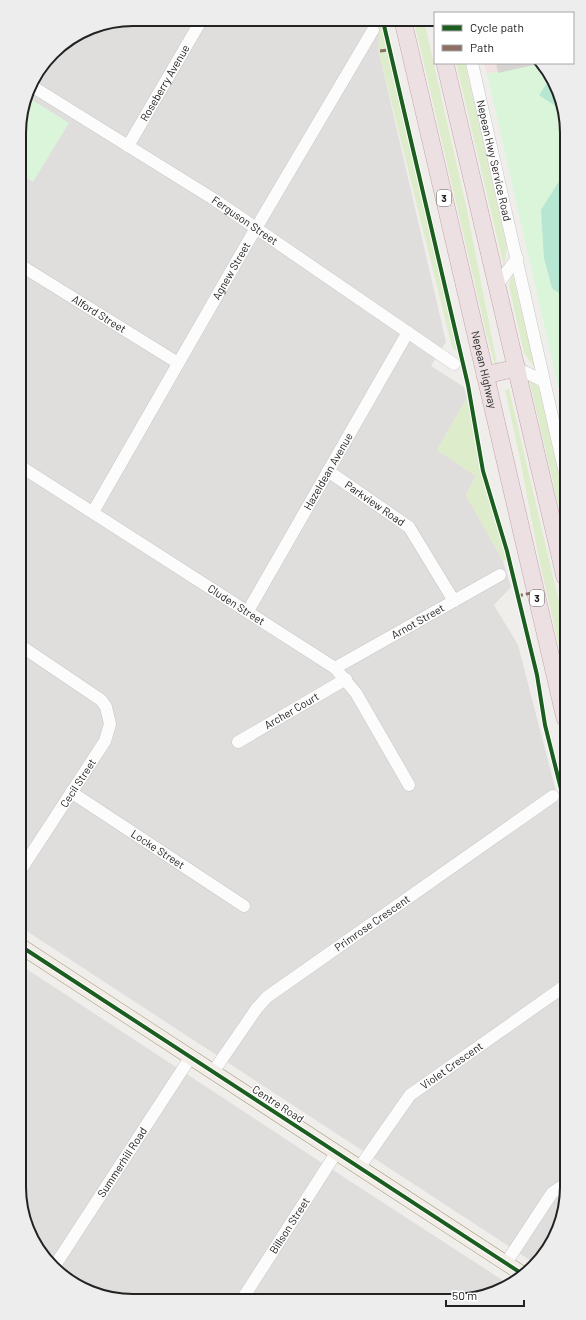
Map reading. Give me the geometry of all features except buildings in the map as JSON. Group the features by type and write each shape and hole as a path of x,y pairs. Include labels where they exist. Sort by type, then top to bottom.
{"highway":[{"name":"Nepean Highway","path":"404,26 560,697"},
{"path":"445,64 498,284 560,555"},
{"path":"485,375 517,368"}],"main road":[{"name":"Centre Road","path":"26,950 506,1263 516,1274"}],"street":[{"name":"Roseberry Avenue","path":"128,146 198,26"},
{"name":"Agnew Street","path":"93,512 256,228 373,30"},
{"name":"Nepean Hwy Service Road","path":"472,64 560,452"},
{"name":"Ferguson Street","path":"36,89 198,189 454,364"},
{"path":"498,284 517,258"},
{"name":"Alford Street","path":"26,269 178,363"},
{"name":"Hazeldean Avenue","path":"248,611 408,332"},
{"path":"517,368 543,381"},
{"name":"Cluden Street","path":"26,470 336,668 356,693 409,785"},
{"name":"Parkview Road","path":"328,471 409,527 454,601"},
{"name":"Arnot Street","path":"336,668 500,575"},
{"name":"Cecil Street","path":"26,649 95,694 106,707 110,724 105,741 26,862"},
{"name":"Archer Court","path":"238,742 346,679"},
{"name":"Locke Street","path":"71,792 244,906"},
{"name":"Primrose Crescent","path":"213,1072 256,1008 267,997 553,796"},
{"name":"Violet Crescent","path":"359,1168 410,1095 560,988"},
{"name":"Summerhill Road","path":"58,1263 190,1058"},
{"name":"Billson Street","path":"247,1294 336,1153"},
{"path":"506,1263 552,1193 560,1188"}],"shaded area":[{"path":"133,26 378,26 380,37 378,48 446,342 431,366 464,387 467,398 437,450 476,476 466,495 503,561 511,587 494,605 518,645 560,807 560,1194 552,1228 546,1241 531,1261 26,931 26,126 30,105 40,79 57,57 79,40 92,34 112,28"},
{"path":"484,64 535,65 487,74"},
{"path":"26,969 504,1281 481,1290 453,1294 133,1294 112,1292 98,1288 73,1276 53,1258 40,1241 34,1228 27,1201"}],"green space":[{"path":"378,26 381,26 459,353 452,347 378,48 380,37"},
{"path":"415,26 425,26 467,210 497,364 495,365"},
{"path":"456,64 465,64 507,247 504,267"},
{"path":"535,65 546,79 556,105 560,133 560,394 487,74"},
{"path":"548,82 556,107 539,95"},
{"path":"32,100 69,123 33,182 26,178 26,126"},
{"path":"560,180 560,294 552,288 544,258 541,210"},
{"path":"512,272 536,370 524,353 509,286"},
{"path":"529,379 539,388 560,478 560,512"},
{"path":"509,389 560,607 560,650 539,559 505,390"},
{"path":"467,398 471,408 481,470 506,559 503,561 466,495 476,476 437,450"}],"marked path":[{"path":"380,51 389,50"},
{"path":"517,596 536,592"}],"cycle path":[{"path":"384,26 468,385 483,471 507,551 537,675 545,725 560,785"},
{"path":"26,950 519,1271"}]}
